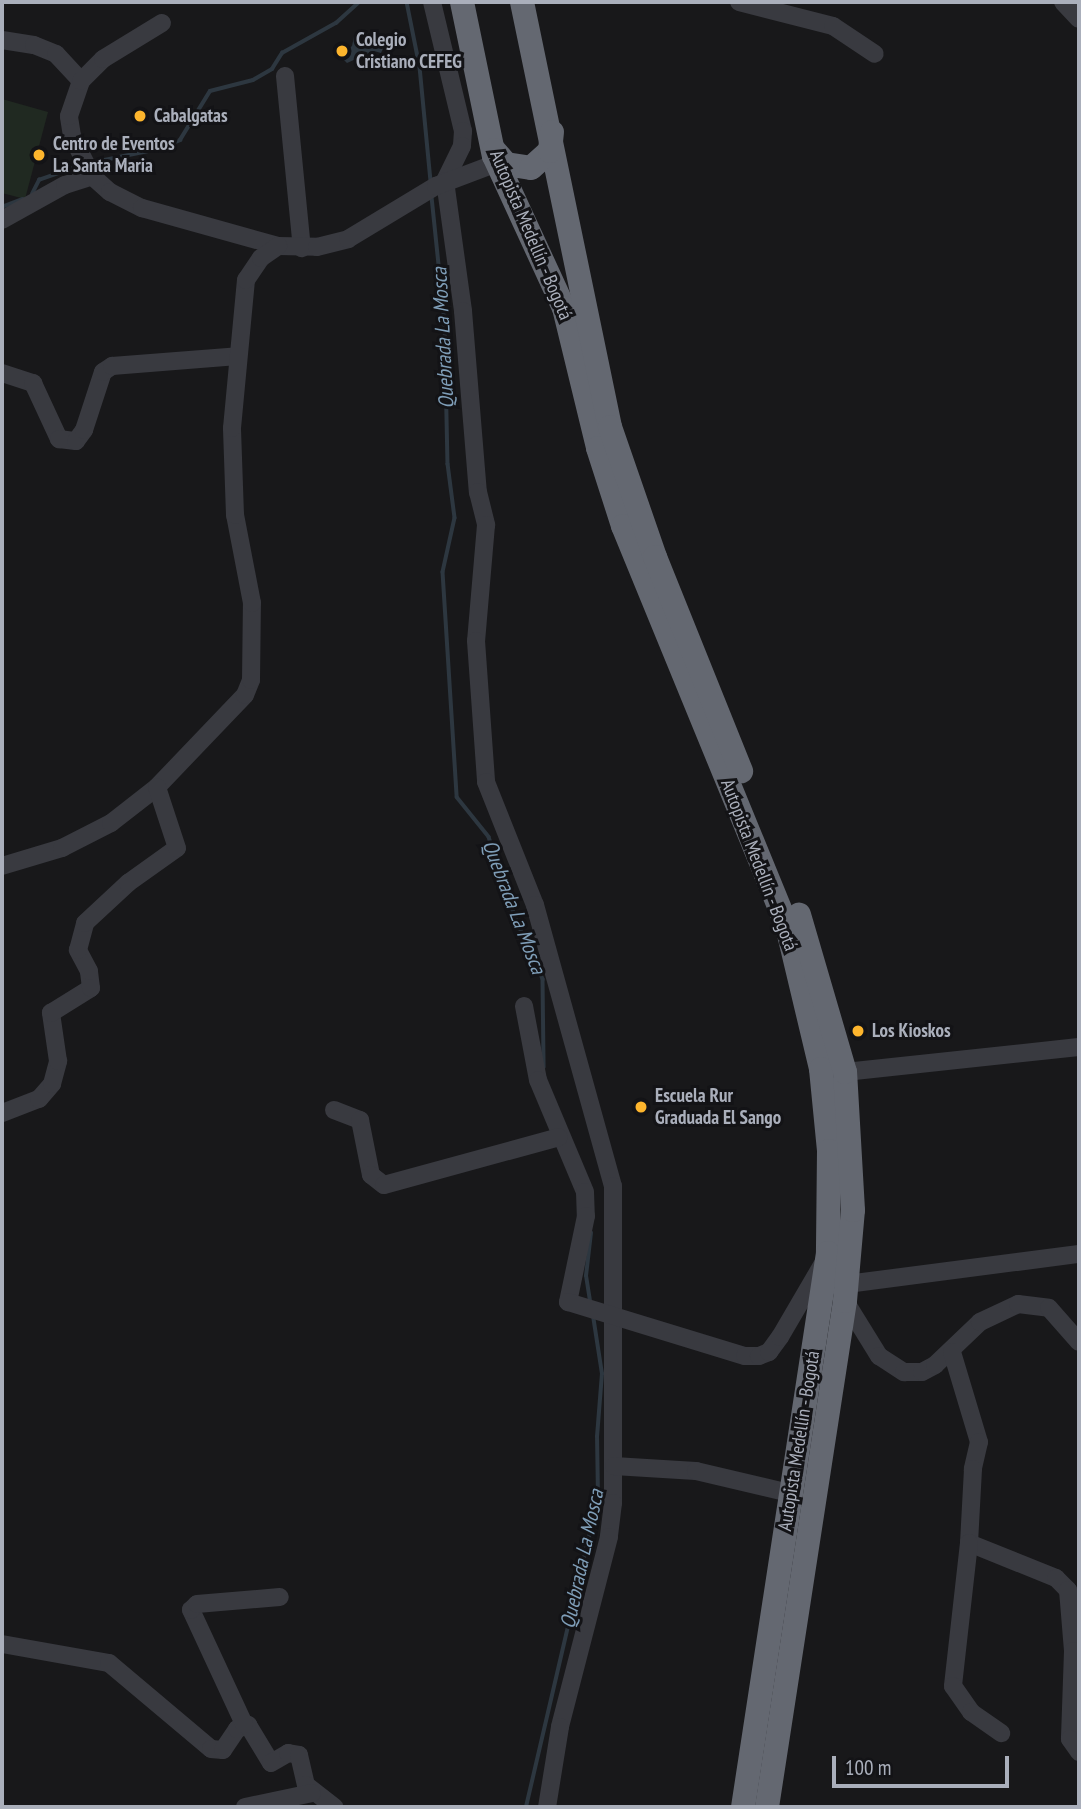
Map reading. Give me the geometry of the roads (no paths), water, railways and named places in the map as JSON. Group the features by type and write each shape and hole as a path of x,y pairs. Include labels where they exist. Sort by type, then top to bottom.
{"highway":[{"name":"Autopista Medellín - Bogotá","path":"465,2 467,28 494,153 564,307 598,447 623,526 787,926 821,1069 828,1151 828,1253 743,1807"},
{"name":"Autopista Medellín - Bogotá","path":"526,2 610,427 655,557 807,935 845,1072 853,1164 846,1293 767,1807"},
{"path":"494,153 506,164 531,167 550,151 552,131"}],"street":[{"path":"432,2 463,131 462,146 435,186 463,311 478,492 486,525 476,641 486,782 535,905 587,1101 611,1172 597,1308 614,1466 609,1537 560,1727 547,1807"},
{"path":"739,2 833,26 875,54"},
{"path":"1063,2 1079,19"},
{"path":"162,23 103,59 81,81 69,116 88,169 132,204 278,246 302,248 348,239 494,153"},
{"path":"2,40 34,45 56,54 81,81"},
{"path":"285,76 302,248"},
{"path":"2,220 88,169"},
{"path":"2,866 62,848 111,823 157,787 237,704 251,680 250,579 235,516 231,463 246,279 261,258 278,246"},
{"path":"2,373 33,383 59,439 76,441 85,430 99,381 112,366 238,356"},
{"path":"2,1112 39,1099 52,1084 58,1061 51,1013 91,988 89,971 78,950 85,923 128,883 177,848 157,787"},
{"path":"524,1006 538,1080 559,1137 585,1192 586,1216 568,1302 597,1308 745,1356 759,1356 769,1352 780,1337 828,1253"},
{"path":"845,1072 1079,1048"},
{"path":"334,1110 360,1119 371,1175 384,1185 559,1137"},
{"path":"1079,1254 846,1293 870,1344 895,1369 922,1372 951,1352 980,1322 1018,1304 1049,1308 1079,1342"},
{"path":"951,1352 979,1442 972,1469 969,1543 953,1686 971,1712 1001,1733"},
{"path":"614,1466 696,1471 790,1493"},
{"path":"969,1543 1056,1578 1068,1590 1073,1651 1070,1739 1079,1752"},
{"path":"280,1597 197,1604 191,1610 244,1724 251,1727 271,1763 288,1754 299,1755 312,1793 334,1807"},
{"path":"2,1644 109,1663 211,1749 223,1750 244,1724"},
{"path":"245,1807 312,1793"}],"waterway":[{"path":"90,163 158,149 180,140 210,91 253,80 272,69 282,53 336,23 359,2"},
{"name":"Quebrada La Mosca","path":"407,2 420,67 431,182"},
{"path":"32,194 39,180 79,166"},
{"name":"Quebrada La Mosca","path":"432,197 445,322 448,464 455,518 443,572 457,797 489,837 516,919 543,979 544,1067"},
{"path":"2,207 23,199"},
{"name":"Quebrada La Mosca","path":"590,1301 586,1276 591,1233"},
{"name":"Quebrada La Mosca","path":"526,1807 598,1498 597,1437 602,1374 593,1316"}],"place":[{"name":"Colegio Cristiano CEFEG","path":"342,51"},
{"name":"Cabalgatas","path":"140,116"},
{"name":"Centro de Eventos La Santa Maria","path":"39,155"},
{"name":"Los Kioskos","path":"858,1031"},
{"name":"Escuela Rur Graduada El Sango","path":"641,1107"}]}
